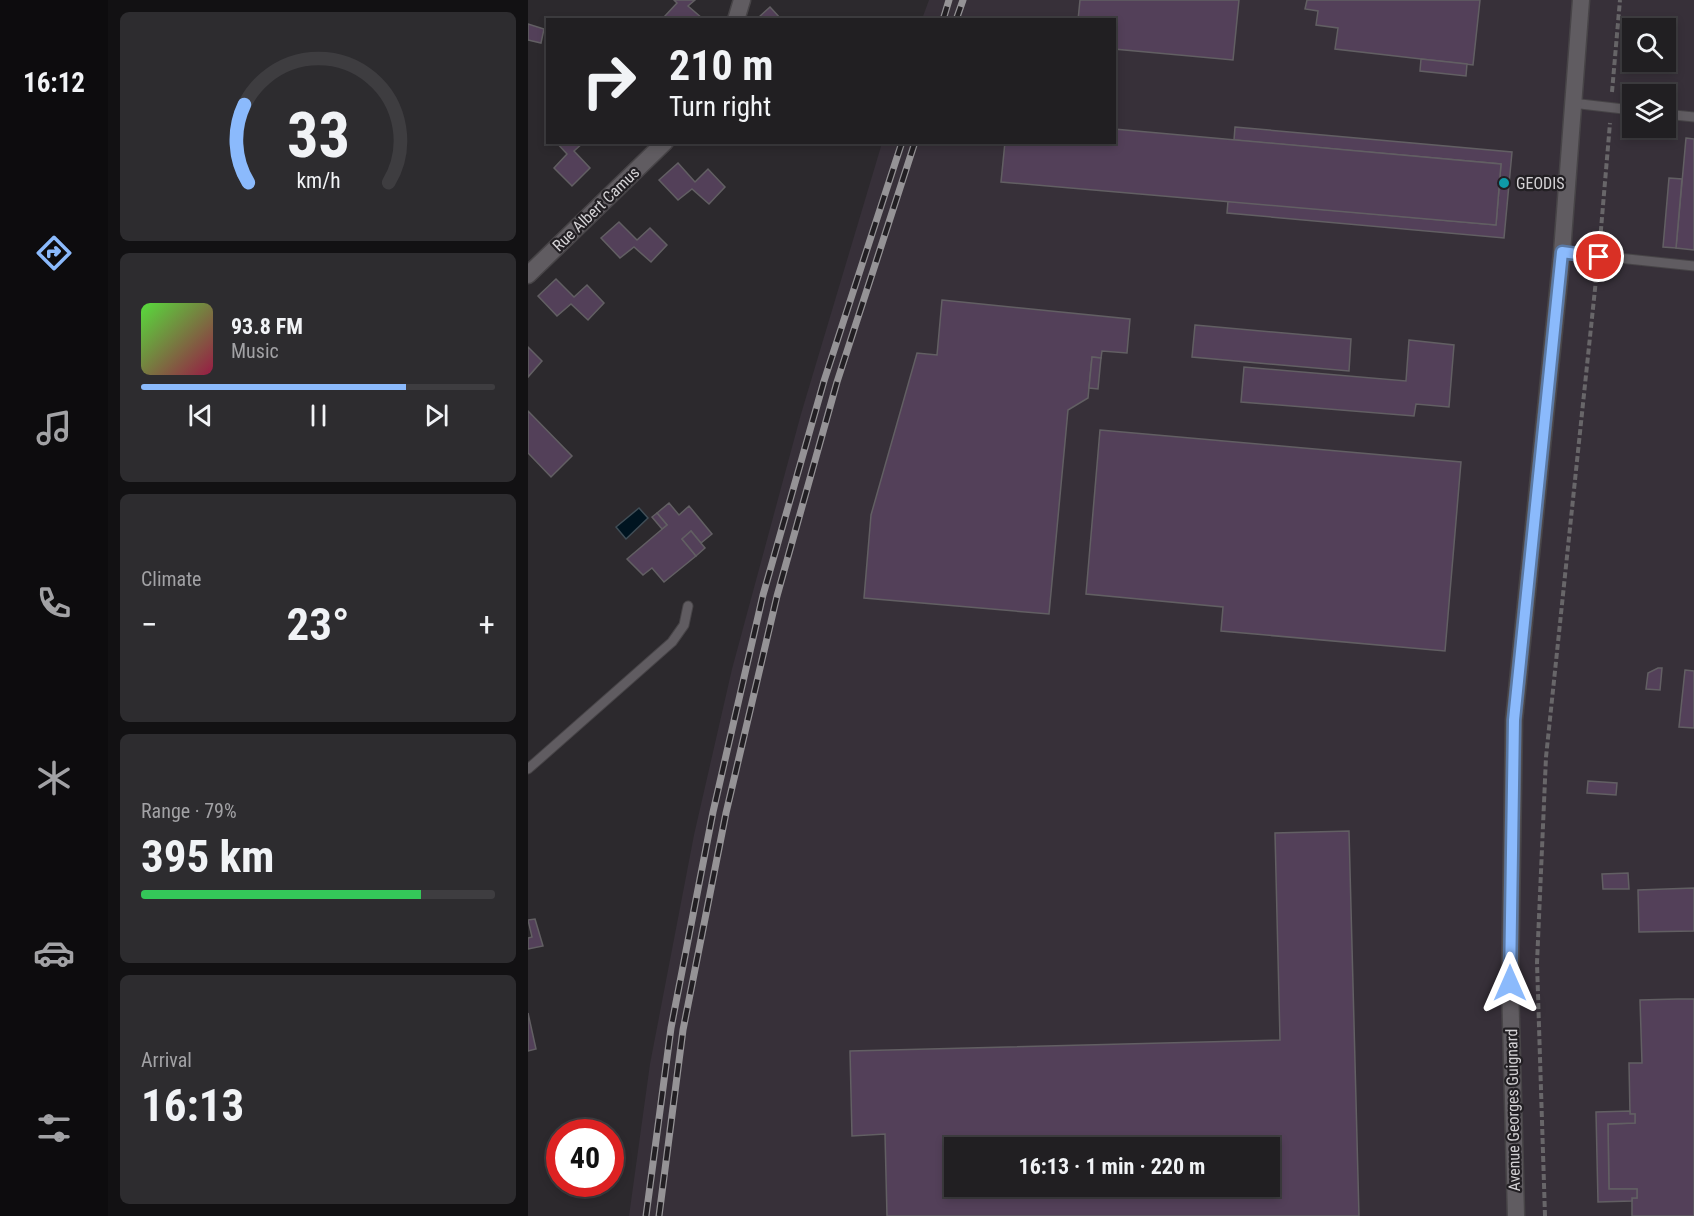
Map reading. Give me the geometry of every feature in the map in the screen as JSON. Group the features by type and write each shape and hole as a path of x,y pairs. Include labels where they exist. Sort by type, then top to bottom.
{"street":[{"path":"737,18 742,0"},
{"name":"Avenue Georges Guignard","path":"1516,1216 1510,983 1514,720 1562,252 1581,0"},
{"name":"Rue Albert Camus","path":"528,274 663,144"}],"lane":[{"path":"1572,103 1622,109"},
{"path":"1676,115 1694,117"},
{"path":"1562,252 1694,266"},
{"path":"528,769 672,642 684,625 688,606"}],"path":[{"path":"1545,1216 1538,963 1546,757 1599,257 1620,0"}],"shaded area":[{"path":"929,0 1694,0 1694,1216 629,1216 650,1064 694,835 732,669 801,414 882,144 1116,144 1116,18 922,18"}],"water":[{"path":"639,508 648,518 626,539 616,527"}],"building":[{"path":"674,0 695,0 688,6 702,18 665,18 677,3"},
{"path":"1080,0 1239,0 1233,60 1116,49 1116,18 1078,18"},
{"path":"1307,0 1480,0 1473,65 1335,49 1338,28 1316,25 1318,11 1305,9"},
{"path":"770,7 780,18 760,18"},
{"path":"528,24 544,29 541,43 528,40"},
{"path":"1421,59 1467,64 1466,76 1420,71"},
{"name":"GEODIS","path":"1235,127 1512,152 1504,238 1227,213 1228,201 1496,225 1501,164 1234,140"},
{"path":"1116,129 1501,164 1496,225 1001,182 1005,144 1116,144"},
{"path":"1686,138 1694,139 1694,250 1676,248"},
{"path":"558,144 582,144 574,151 590,168 572,186 554,168 567,154"},
{"path":"678,163 695,182 708,169 725,187 709,204 692,189 678,200 659,180"},
{"path":"1669,178 1682,179 1676,248 1663,247"},
{"path":"619,222 637,240 650,228 667,245 651,262 634,247 620,258 601,238"},
{"path":"556,279 574,297 587,285 604,303 588,320 571,304 557,316 538,296"},
{"path":"942,300 1130,319 1127,353 1102,351 1101,358 1092,357 1088,398 1068,410 1049,614 864,598 871,515 917,353 937,355"},
{"path":"1195,325 1351,339 1349,371 1192,357"},
{"path":"1409,340 1454,345 1449,407 1416,404 1414,416 1241,402 1244,367 1406,381"},
{"path":"528,347 542,361 528,377"},
{"path":"1092,357 1101,358 1098,389 1089,388"},
{"path":"528,411 572,456 551,477 528,453"},
{"path":"1100,430 1461,462 1445,651 1221,631 1223,607 1086,594"},
{"path":"669,503 679,515 689,506 712,534 701,543 691,531 682,539 696,556 664,582 652,568 643,575 627,559 667,525 657,513"},
{"path":"657,513 667,525 662,529 652,517"},
{"path":"691,531 705,548 696,556 682,539"},
{"path":"1662,668 1660,690 1646,689 1648,673"},
{"path":"1685,670 1694,671 1694,728 1679,727"},
{"path":"1588,781 1617,783 1616,795 1587,793"},
{"path":"1349,831 1359,1216 887,1216 885,1134 852,1136 850,1051 1280,1040 1275,833"},
{"path":"1628,873 1629,889 1603,889 1602,874"},
{"path":"1694,888 1694,931 1639,932 1638,890"},
{"path":"535,919 543,946 528,949 528,938 532,937 528,920"},
{"path":"1694,999 1694,1216 1632,1216 1632,1198 1637,1198 1637,1189 1609,1189 1608,1124 1635,1123 1635,1114 1630,1114 1629,1063 1642,1063 1640,1000"},
{"path":"528,1013 536,1049 528,1051"},
{"path":"1630,1111 1630,1114 1635,1114 1635,1123 1608,1124 1609,1189 1637,1189 1637,1198 1632,1198 1632,1201 1598,1202 1596,1112"}],"railway":[{"path":"944,18 949,0"},
{"path":"957,18 963,0"},
{"path":"646,1216 671,1028 713,812 763,595 824,381 901,144"},
{"path":"659,1216 683,1030 726,813 777,596 837,382 914,144"}],"place":[{"name":"GEODIS","path":"1504,183"}],"route":[{"path":"1510,983 1514,720 1562,252 1599,257"}]}
